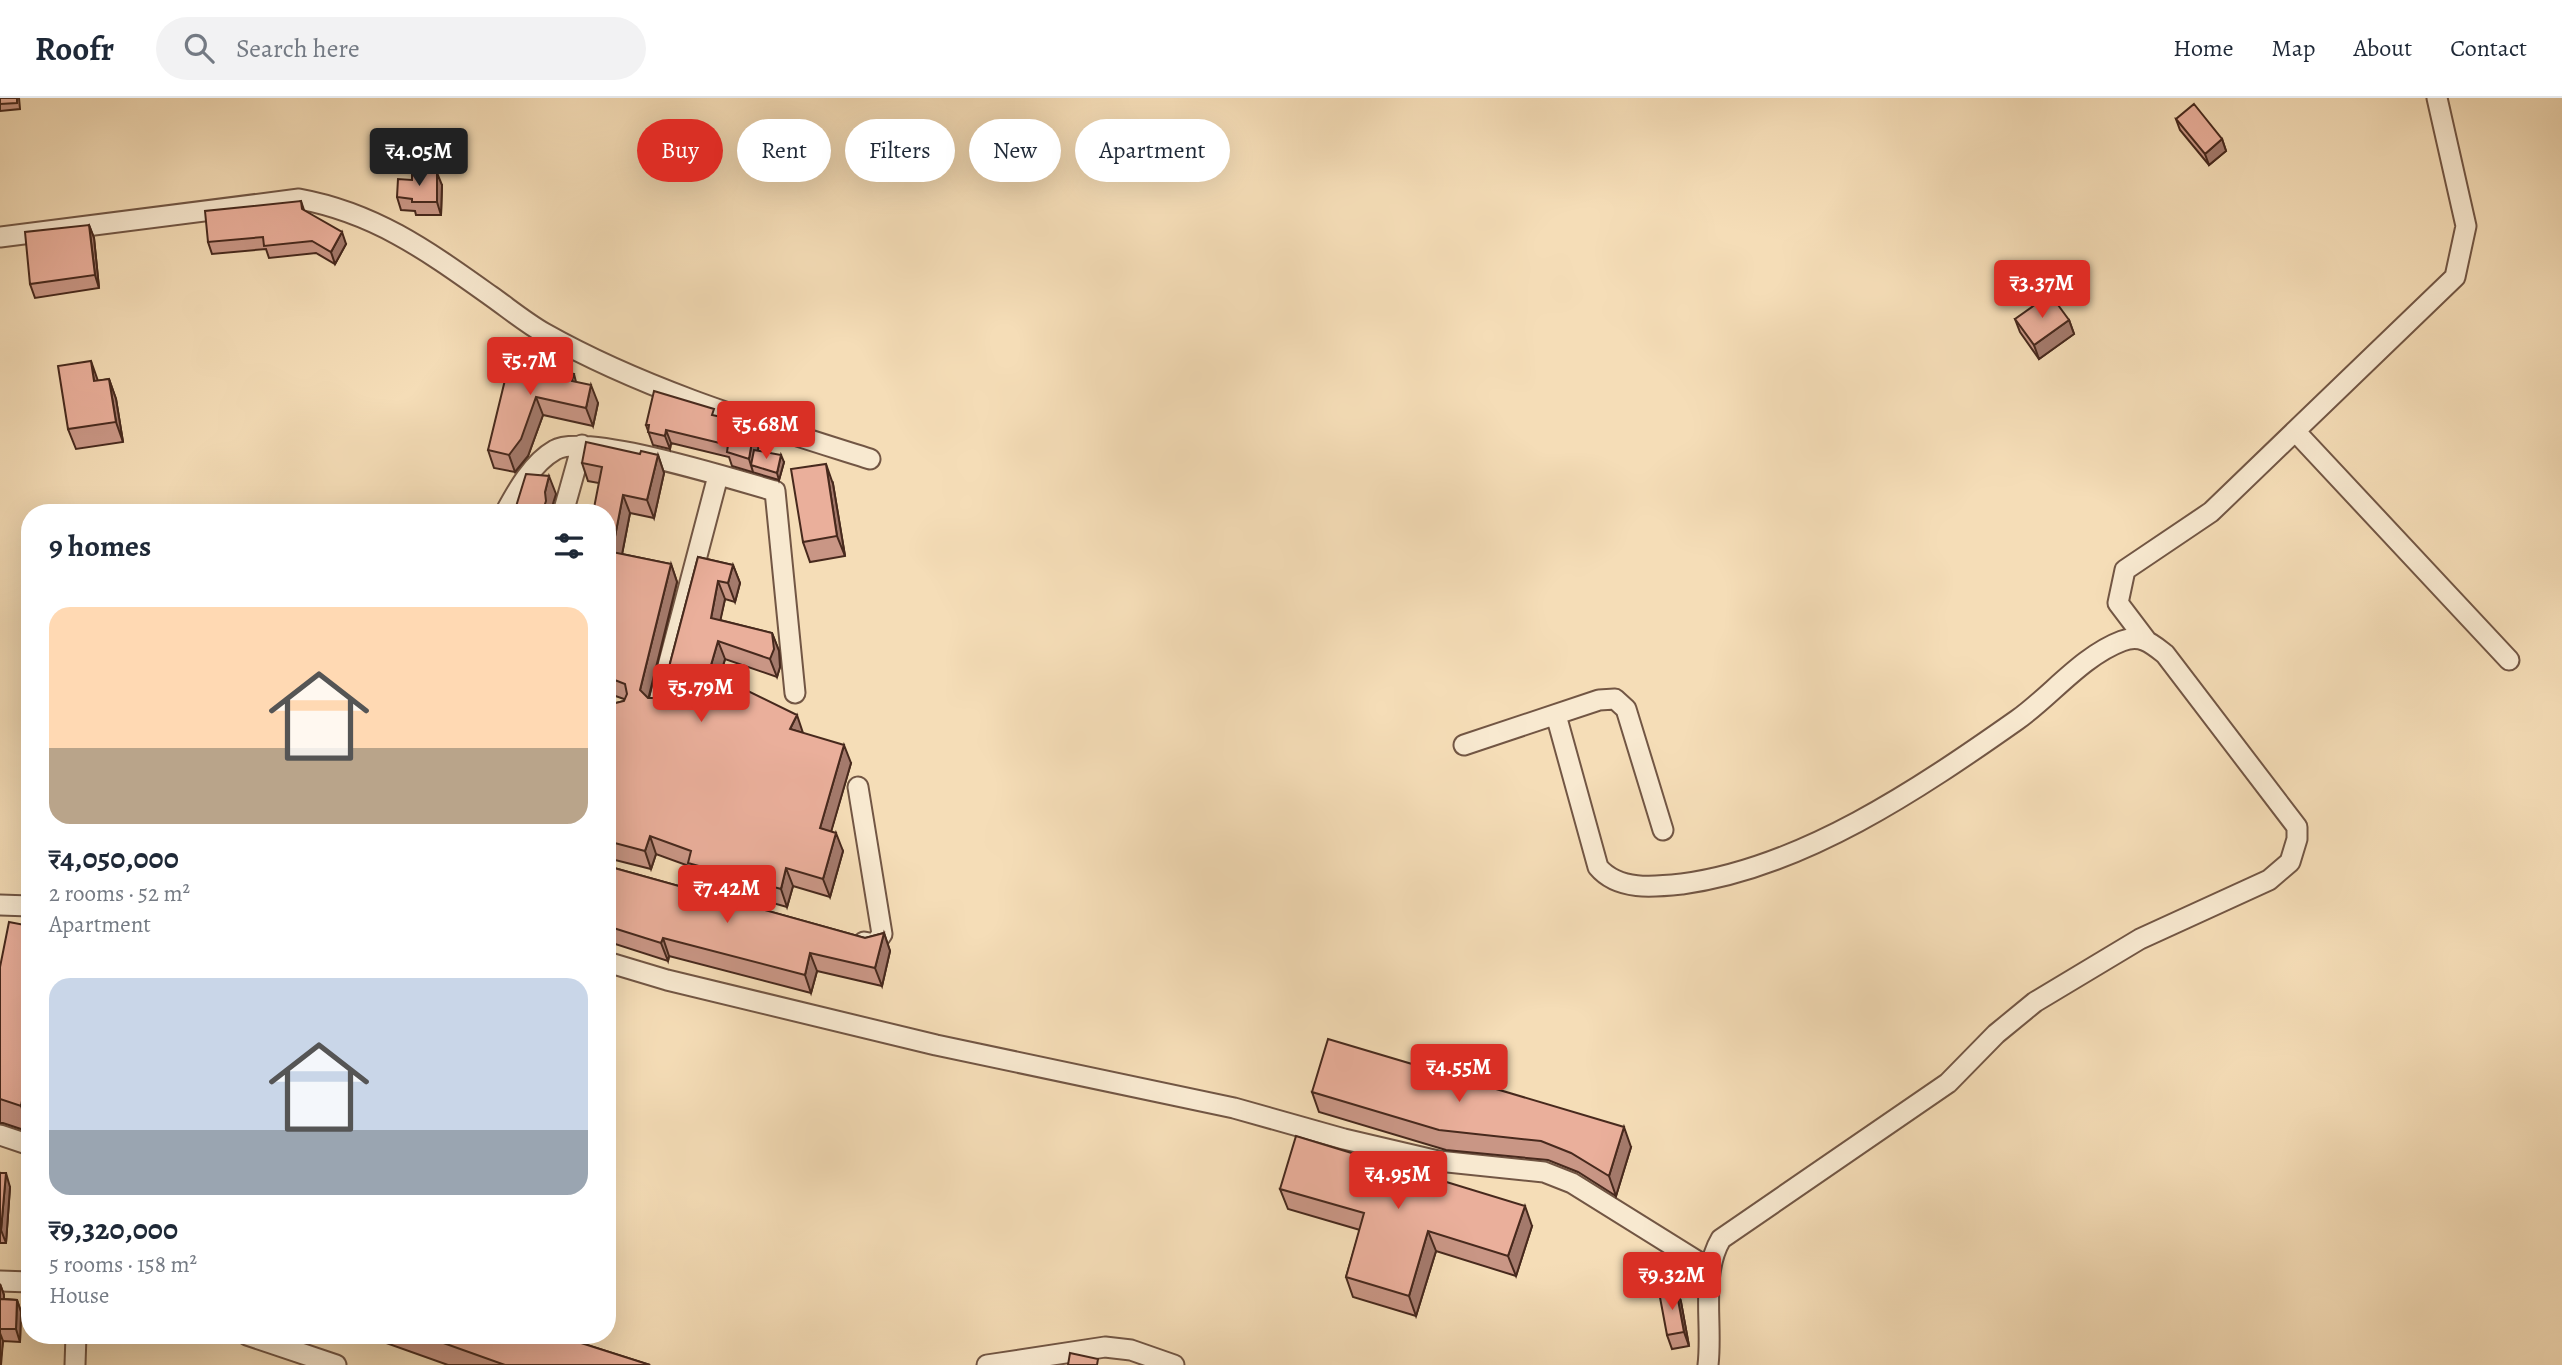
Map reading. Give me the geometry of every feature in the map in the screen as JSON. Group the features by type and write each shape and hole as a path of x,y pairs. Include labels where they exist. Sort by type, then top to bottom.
{"street":[{"path":"1708,1365 1711,1339 1710,1269 1714,1250 1731,1230 1948,1083 1996,1034 2035,1002 2140,939 2269,880 2290,862 2297,827 2289,814 2165,654 2146,640 2118,603 2125,570 2211,512 2455,277 2466,226 2437,98"},
{"path":"0,237 299,199 338,206 387,226 542,332 616,369 745,419 870,459"},
{"path":"2295,431 2509,660"},
{"path":"510,504 522,484 548,456 571,444 601,446 775,491 795,693"},
{"path":"566,504 582,445"},
{"path":"658,704 718,476"},
{"path":"1556,715 1598,867 1612,879 1628,884 1677,884 1723,878 1801,850 1922,783 2018,719 2099,654 2133,638 2146,640"},
{"path":"1464,745 1608,698 1621,703 1626,709 1663,830"},
{"path":"848,937 874,944 882,934 858,787"},
{"path":"0,905 21,906"},
{"path":"616,965 667,980 936,1045 1234,1108 1344,1139 1438,1161 1545,1172 1572,1183 1710,1269"},
{"path":"0,1135 21,1142"},
{"path":"0,1281 21,1282"},
{"path":"75,1365 76,1344"},
{"path":"274,1344 336,1365"},
{"path":"987,1365 1066,1359 1105,1347 1131,1350 1174,1365"}],"building":[{"path":"0,98 17,98 17,103 0,104"},
{"path":"2194,104 2222,139 2205,154 2176,119"},
{"path":"412,173 437,173 437,202 412,202 412,199 397,197 398,179 412,180"},
{"path":"301,201 302,209 342,232 331,252 312,241 264,246 263,237 208,242 205,211"},
{"path":"89,225 95,275 30,284 25,232"},
{"path":"2050,294 2069,320 2034,345 2015,319"},
{"path":"512,351 549,360 546,368 574,374 572,381 591,385 586,408 536,397 521,439 509,455 488,450"},
{"path":"91,361 94,381 109,379 116,422 68,429 58,366"},
{"path":"654,391 714,409 712,415 755,424 749,459 727,452 728,445 666,430 665,436 648,432 649,425 646,425"},
{"path":"586,442 640,454 641,451 658,455 647,500 623,495 616,531 616,504 595,504 602,467 582,463"},
{"path":"754,450 781,455 777,473 751,465"},
{"path":"826,464 837,536 803,542 791,469"},
{"path":"526,474 549,476 545,504 517,504"},
{"path":"616,553 671,564 640,690 648,698 654,698 663,690 698,557 733,565 728,583 718,581 711,618 772,633 774,649 770,659 718,641 709,672 797,715 790,729 844,745 820,828 836,833 823,879 786,868 781,889 688,863 691,851 650,836 645,851 616,843 616,703 624,701 627,694 625,684 616,680"},
{"path":"616,869 865,938 884,933 875,968 810,953 805,975 663,938 661,943 616,929"},
{"path":"9,922 21,924 21,1106 0,1099 0,967"},
{"path":"1328,1039 1624,1127 1609,1176 1571,1153 1541,1141 1439,1130 1312,1092"},
{"path":"1296,1136 1525,1206 1508,1256 1428,1231 1409,1296 1346,1277 1364,1213 1280,1189"},
{"path":"0,1173 6,1173 1,1230 0,1230"},
{"path":"1676,1289 1684,1332 1667,1335 1659,1292"},
{"path":"0,1299 17,1300 16,1329 0,1329"},
{"path":"446,1344 584,1344 650,1365 505,1365"},
{"path":"1070,1353 1098,1359 1097,1365 1068,1365"}]}
